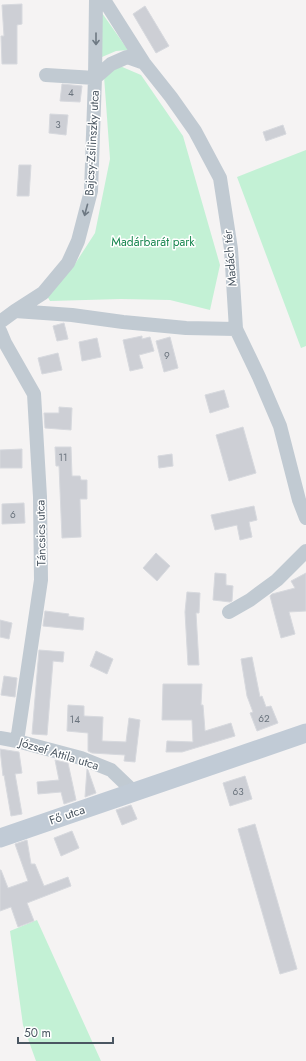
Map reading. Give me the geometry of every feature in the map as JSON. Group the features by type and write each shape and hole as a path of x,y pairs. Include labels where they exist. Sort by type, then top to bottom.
{"main road":[{"name":"Fő utca","path":"0,838 306,733"}],"street":[{"name":"Bajcsy-Zsilinszky utca","path":"0,322 43,293 68,263 78,241 92,191 96,0"},
{"name":"Madách tér","path":"104,0 144,63 195,131 220,178 231,249 236,329"},
{"path":"46,75 95,78 111,64 127,57 144,63"},
{"path":"15,311 72,315 186,328 236,329 280,426 299,500 306,518"},
{"name":"Táncsics utca","path":"0,331 34,394 40,496 41,580 17,741"},
{"path":"229,612 250,600 277,580 306,551"},
{"name":"József Attila utca","path":"0,738 17,741 80,758 111,770 134,792"}],"green space":[{"path":"102,13 128,50 116,51 102,57"},
{"name":"Madárbarát park","path":"120,66 141,75 183,136 220,265 210,310 170,300 121,299 50,301 47,296 73,267 95,233 110,159 104,76"},
{"path":"306,150 306,346 301,348 237,177"},
{"path":"37,920 101,1061 36,1061 23,1025 10,931"}],"building":[{"path":"22,4 22,24 17,25 17,64 2,64 1,36 4,36 2,5"},
{"path":"145,6 169,46 156,53 133,14"},
{"path":"62,84 82,86 80,102 60,101"},
{"path":"50,114 68,115 66,135 49,133"},
{"path":"283,125 286,134 266,141 263,132"},
{"path":"19,165 31,165 29,196 17,196"},
{"path":"64,323 68,339 57,341 53,326"},
{"path":"142,336 142,339 150,337 154,351 139,355 143,368 130,371 123,340"},
{"path":"170,337 178,368 164,372 156,341"},
{"path":"97,338 101,357 82,361 79,342"},
{"path":"58,353 62,370 42,374 38,358"},
{"path":"224,390 229,407 210,413 205,395"},
{"path":"59,407 72,408 71,430 45,428 44,413 59,413"},
{"path":"243,427 256,473 229,481 216,435"},
{"path":"55,447 71,447 72,476 80,476 81,480 87,480 87,499 80,499 81,537 62,538 59,466 56,466"},
{"path":"22,449 22,468 0,468 0,450"},
{"path":"172,454 173,466 159,468 158,456"},
{"path":"24,503 25,523 2,524 2,504"},
{"path":"254,506 257,520 249,522 252,537 240,540 237,525 215,530 211,515"},
{"path":"156,553 170,566 157,581 143,568"},
{"path":"215,573 226,574 226,585 233,586 232,601 213,600"},
{"path":"306,573 306,611 289,612 295,634 281,638 270,596 272,594 295,588 291,581"},
{"path":"187,592 200,593 199,613 196,613 199,665 188,665 185,612"},
{"path":"45,611 69,614 68,616 84,618 83,630 43,626"},
{"path":"0,620 12,623 9,639 0,637"},
{"path":"39,650 64,652 63,662 53,661 47,735 32,734"},
{"path":"96,651 113,659 107,674 90,666"},
{"path":"252,657 260,697 262,696 266,707 271,706 278,723 257,731 250,713 253,712 247,696 241,659"},
{"path":"4,676 17,678 15,697 1,695"},
{"path":"163,684 202,684 201,705 203,705 205,731 231,723 235,736 182,752 166,752 167,741 193,742 192,720 162,720"},
{"path":"68,705 84,706 84,716 103,717 102,741 126,742 129,718 140,720 135,762 124,761 125,755 92,753 88,751 88,733 67,731"},
{"path":"0,749 19,752 22,773 15,774 22,814 11,816 4,775 3,776"},
{"path":"55,760 68,763 76,800 64,804 61,792 38,794 37,782 59,780"},
{"path":"87,769 96,793 85,797"},
{"path":"245,776 252,799 230,806 223,783"},
{"path":"131,805 137,819 122,825 116,810"},
{"path":"255,824 297,969 280,974 238,829"},
{"path":"72,831 79,848 61,856 54,838"},
{"path":"27,840 31,864 35,864 44,886 68,877 71,886 27,903 34,921 18,927 11,907 0,911 0,870 8,888 28,881 15,844"}]}
